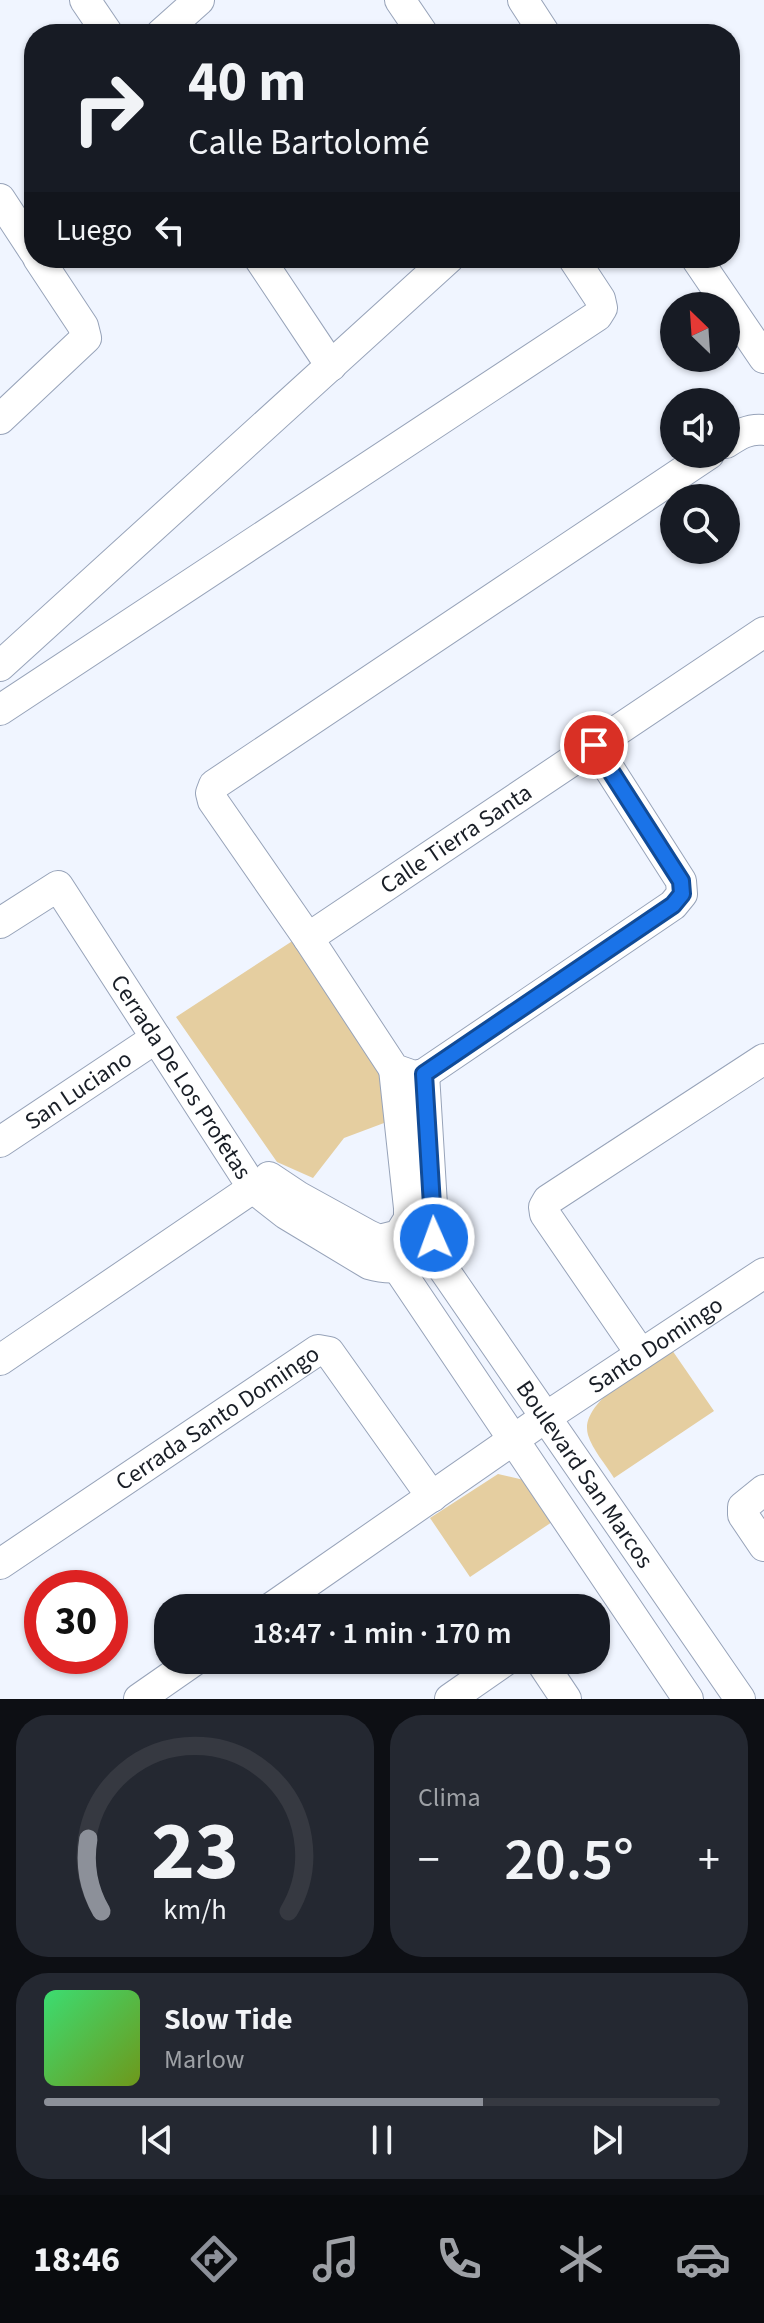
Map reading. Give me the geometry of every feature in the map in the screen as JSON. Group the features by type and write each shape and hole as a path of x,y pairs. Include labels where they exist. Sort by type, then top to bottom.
{"street":[{"path":"85,0 101,24"},
{"path":"172,24 199,0"},
{"path":"400,0 416,24"},
{"path":"523,0 539,24"},
{"path":"0,199 24,236"},
{"path":"0,419 86,338 83,326 45,268"},
{"path":"266,268 331,366"},
{"path":"438,268 1,664 11,702 597,316 602,308 600,299 580,268"},
{"path":"703,268 764,358"},
{"path":"740,434 764,430"},
{"path":"594,745 681,881 682,894 673,905 424,1074 414,1076 394,1069 213,801 211,793 214,785 688,468"},
{"name":"Calle Tierra Santa","path":"308,938 764,632"},
{"name":"Cerrada De Los Profetas","path":"0,923 58,886 253,1188 0,1360"},
{"name":"San Luciano","path":"0,1142 156,1038"},
{"path":"641,1354 545,1214 544,1207 548,1200 764,1059"},
{"name":"Boulevard San Marcos","path":"394,1069 409,1219 740,1699"},
{"path":"253,1188 286,1214 369,1264 398,1268 412,1264 430,1249 435,1226 424,1074"},
{"name":"Boulevard San Marcos","path":"229,1151 299,1197 379,1240 688,1699"},
{"path":"379,1240 399,1235 409,1219"},
{"name":"Santo Domingo","path":"546,1417 764,1273"},
{"name":"Cerrada Santo Domingo","path":"0,1564 318,1350 324,1349 432,1497"},
{"path":"291,1594 546,1417"},
{"path":"764,1490 743,1507 743,1515 764,1546"},
{"path":"139,1699 175,1674"},
{"path":"450,1699 486,1674"},
{"path":"549,1674 566,1699"}],"shaded area":[{"path":"297,938 389,1077 392,1120 344,1138 313,1178 277,1162 176,1017"},
{"path":"672,1350 714,1411 614,1478 590,1440 588,1422 604,1397"},
{"path":"498,1474 524,1480 552,1522 470,1577 430,1518"}],"route":[{"path":"434,1238 424,1074 673,905 682,894 681,881 594,745"}]}
